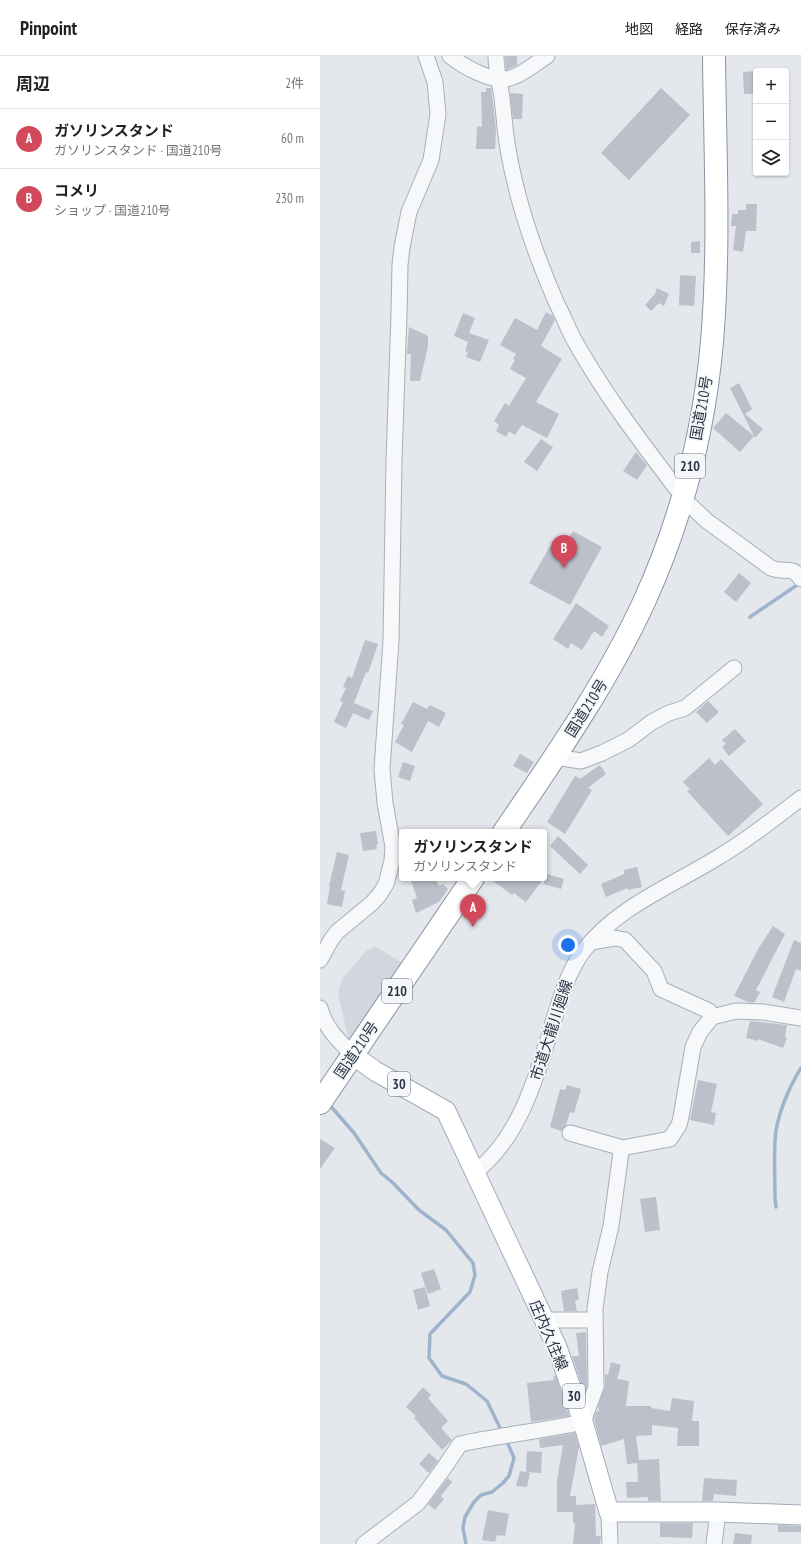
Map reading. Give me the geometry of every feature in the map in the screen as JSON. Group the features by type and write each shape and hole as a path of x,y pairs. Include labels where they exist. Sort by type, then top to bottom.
{"highway":[{"name":"国道210号","path":"506,829 555,757 605,679 658,569 681,499 699,429 712,343 716,243 714,56"},
{"name":"国道210号","path":"320,1103 471,881"}],"main road":[{"name":"庄内久住線","path":"353,1055 375,1070 446,1111 556,1347 583,1422 610,1512"},
{"path":"610,1512 718,1512 801,1515"}],"street":[{"path":"320,960 330,940 337,932 372,903 380,894 386,884 390,872 393,847 385,803 382,748 391,641 394,460 400,265 409,212 431,160 438,114 435,82 426,56"},
{"path":"450,56 468,69 486,76 508,79 547,56"},
{"path":"496,56 508,151 518,197 530,236 553,293 576,343 598,380 681,499 771,568 795,571 801,580"},
{"path":"555,757 582,761 622,743 658,719 669,713 685,708 734,668"},
{"name":"市道大龍川廻線","path":"475,1172 494,1155 525,1103 536,1079 565,985 573,966 591,942 618,916 642,900 722,855 801,798"},
{"path":"591,942 615,938 625,940 654,971 661,988 709,1011 712,1017"},
{"path":"320,1008 328,1028 339,1042 353,1055"},
{"path":"570,1133 623,1148 670,1139 679,1125 693,1047 700,1032 712,1017 736,1011 764,1012 801,1018"},
{"path":"364,1544 418,1503 460,1444 504,1434 556,1428 583,1422 596,1387 595,1309 600,1272 611,1226 621,1152 623,1148"},
{"path":"544,1320 595,1320"},
{"path":"610,1512 610,1544"},
{"path":"714,1544 718,1512"}],"shaded area":[{"path":"375,946 404,964 350,1045 338,994 342,979 366,951"}],"building":[{"path":"505,56 517,56 517,65 506,70"},
{"path":"753,71 753,94 744,94 743,72"},
{"path":"486,88 491,88 492,94 496,130 495,149 476,149 477,126 482,127 481,92 486,92"},
{"path":"661,88 690,115 629,180 601,153"},
{"path":"510,93 523,94 522,119 513,119"},
{"path":"746,204 757,204 756,231 746,231 743,252 733,250 736,226 731,226 732,214 738,214 738,210 746,210"},
{"path":"700,241 700,253 691,253 691,242"},
{"path":"680,275 696,276 694,306 679,305"},
{"path":"657,288 669,294 664,306 659,303 651,311 645,305 655,294"},
{"path":"546,312 553,316 555,320 541,346 562,359 536,402 559,414 547,438 522,425 515,435 509,431 506,437 496,431 499,425 494,421 505,403 509,406 526,378 510,369 515,360 513,359 516,354 500,345 515,318 537,330"},
{"path":"463,313 475,318 469,333 489,340 480,362 466,357 468,352 465,351 468,342 454,336"},
{"path":"409,327 428,336 428,346 420,381 410,381 411,354 407,354"},
{"path":"739,383 752,409 745,414 763,429 755,438 730,388"},
{"path":"726,413 754,436 740,452 713,428"},
{"path":"541,439 553,447 537,471 524,462"},
{"path":"636,452 647,465 637,480 623,471"},
{"path":"573,531 602,547 570,605 529,583 550,546 561,552"},
{"path":"739,573 751,583 736,602 724,592"},
{"path":"576,603 609,626 602,637 594,631 582,650 571,643 568,649 553,639"},
{"path":"365,640 378,644 368,673 366,672 354,703 373,711 369,720 353,713 346,728 334,722 343,702 340,701 346,688 343,687 348,676 352,678"},
{"path":"708,701 719,712 707,723 696,712"},
{"path":"413,702 427,709 430,705 446,713 439,727 428,721 412,752 395,742 404,725 401,724"},
{"path":"735,729 746,741 729,756 722,747 726,744 722,740"},
{"path":"520,754 534,762 527,773 513,766"},
{"path":"709,758 715,765 721,759 763,804 728,836 687,791 690,789 683,782"},
{"path":"403,762 415,766 410,781 398,777"},
{"path":"600,765 606,774 588,788 592,790 565,834 547,822 575,776 580,779"},
{"path":"376,831 378,844 376,845 377,849 363,851 360,833"},
{"path":"558,836 588,865 580,874 550,846"},
{"path":"337,852 349,855 341,890 345,891 342,907 327,904 329,886"},
{"path":"637,867 642,887 628,890 628,888 606,897 601,884 624,874 624,870"},
{"path":"547,874 564,879 561,889 544,884 544,881 547,881"},
{"path":"411,881 436,881 439,886 443,884 448,889 439,902 416,913 412,900 417,898"},
{"path":"493,881 542,881 526,902 514,893 512,895"},
{"path":"773,926 785,934 756,990 760,992 754,1003 734,996 758,949"},
{"path":"794,940 801,943 801,971 796,969 784,1002 772,997"},
{"path":"750,1021 787,1025 785,1037 787,1038 783,1048 758,1039 758,1041 746,1038"},
{"path":"698,1080 717,1084 711,1112 716,1113 714,1125 690,1120"},
{"path":"567,1085 581,1089 574,1113 570,1112 566,1125 561,1131 550,1127 560,1089 565,1090"},
{"path":"320,1139 335,1148 320,1169"},
{"path":"656,1197 660,1230 645,1232 640,1199"},
{"path":"434,1269 441,1289 428,1294 421,1273"},
{"path":"425,1287 430,1306 418,1310 413,1290"},
{"path":"577,1288 579,1299 575,1301 577,1311 564,1311 561,1291"},
{"path":"586,1332 587,1385 584,1392 572,1356 579,1356 576,1333"},
{"path":"611,1362 621,1365 617,1379 629,1381 626,1406 651,1406 651,1408 670,1411 672,1398 694,1401 692,1421 699,1421 699,1446 677,1446 678,1428 652,1425 652,1435 636,1436 639,1460 659,1459 661,1501 648,1501 648,1497 627,1498 626,1482 638,1482 637,1463 627,1464 624,1439 601,1446 594,1419 596,1412 599,1411 598,1406 605,1387 605,1374 608,1375"},
{"path":"556,1376 569,1416 531,1422 527,1383 554,1380 553,1377"},
{"path":"423,1387 431,1395 428,1398 448,1421 441,1428 452,1440 442,1450 414,1418 416,1416 406,1407"},
{"path":"575,1433 579,1447 570,1496 576,1496 576,1505 595,1504 596,1536 601,1536 600,1544 573,1544 575,1523 573,1523 573,1512 557,1512 557,1480 563,1445 540,1448 539,1439"},
{"path":"527,1451 542,1452 541,1473 526,1472"},
{"path":"429,1453 438,1461 429,1473 419,1464"},
{"path":"520,1471 530,1473 527,1487 516,1486"},
{"path":"448,1478 452,1482 441,1496 444,1499 435,1510 428,1504"},
{"path":"704,1478 737,1480 736,1496 714,1494 713,1501 702,1501"},
{"path":"488,1510 509,1514 505,1536 497,1535 495,1542 482,1540"},
{"path":"660,1523 693,1523 692,1538 660,1537"},
{"path":"778,1525 801,1526 801,1532 778,1532"},
{"path":"735,1533 752,1535 751,1544 733,1544"}],"waterway":[{"path":"750,617 800,583"},
{"path":"776,1207 776,1131 784,1102 801,1068"},
{"path":"328,1103 354,1133 381,1173 392,1182 419,1210 446,1230 473,1263 475,1275 470,1292 430,1334 429,1358 442,1376 466,1384 487,1401 502,1432"},
{"path":"466,1544 463,1528 465,1517 474,1502 481,1495 492,1492 509,1476 514,1458 506,1439"}],"place":[{"name":"コメリ","path":"564,568"},
{"name":"ガソリンスタンド","path":"473,927"}]}
